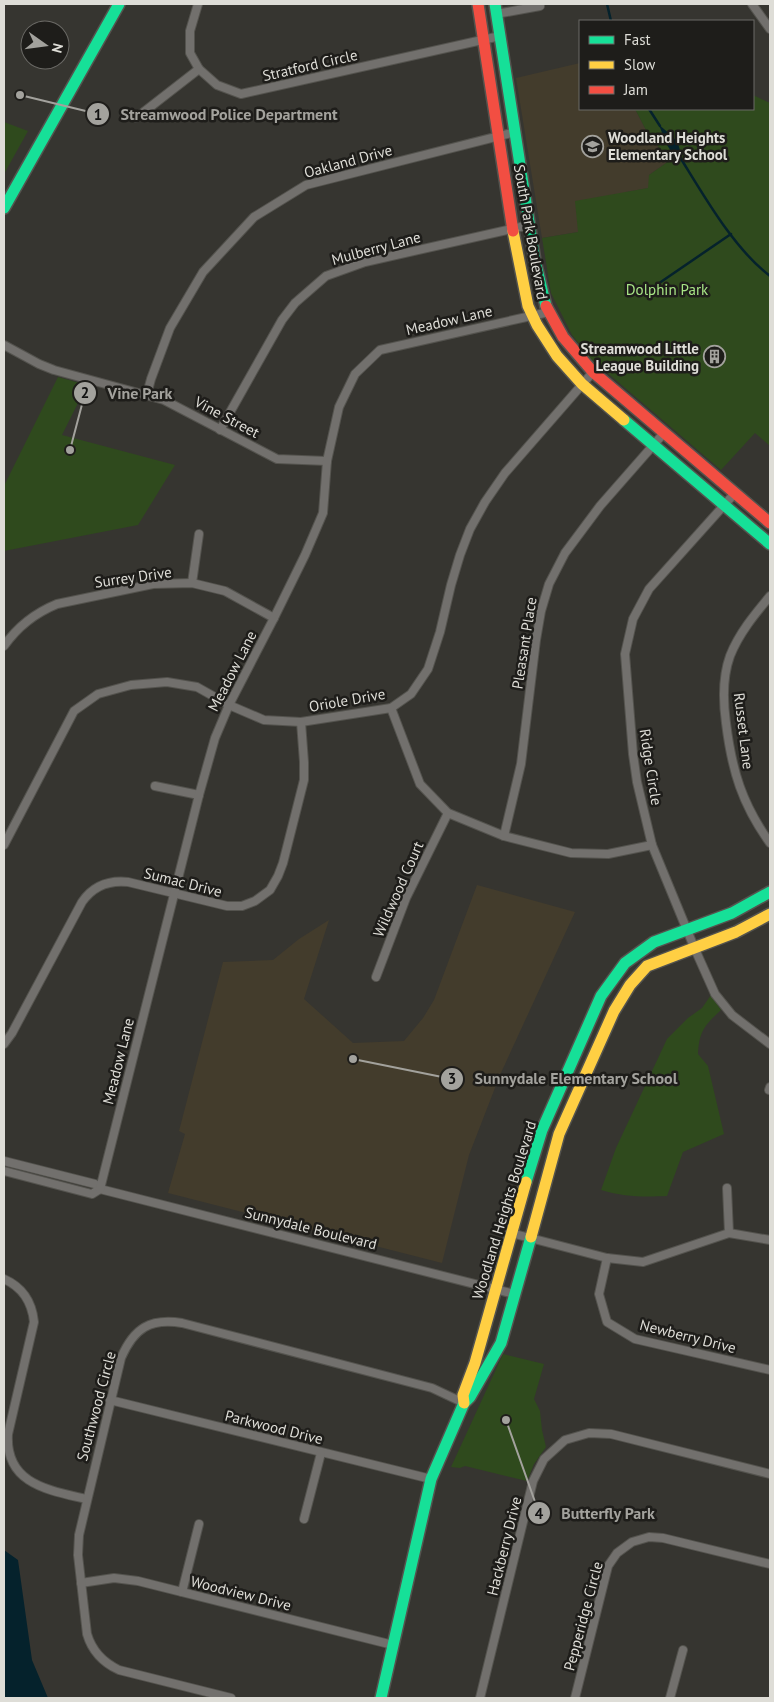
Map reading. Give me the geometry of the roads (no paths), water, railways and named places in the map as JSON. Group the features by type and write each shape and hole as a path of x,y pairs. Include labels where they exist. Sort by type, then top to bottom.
{"street":[{"path":"4,208 119,4"},
{"name":"Stratford Circle","path":"198,4 190,31 190,53 199,69 217,85 241,94 500,36"},
{"name":"South Park Boulevard","path":"478,4 513,228 526,299 533,316 560,361 582,384 770,544"},
{"path":"752,4 770,29"},
{"name":"South Park Boulevard","path":"540,6 495,9 529,225 537,267 549,312 570,347 592,372 770,523"},
{"path":"136,118 199,69"},
{"name":"Oakland Drive","path":"147,394 170,328 203,272 254,217 306,185 515,132"},
{"name":"Mulberry Lane","path":"220,430 282,320 295,303 326,276 365,262 529,225"},
{"name":"Meadow Lane","path":"100,1189 215,738 229,705 305,555 323,513 327,461 340,407 355,374 380,350 549,312"},
{"path":"4,356 6,346"},
{"name":"Vine Street","path":"6,346 54,370 147,394 180,407 277,459 327,461"},
{"name":"Oriole Drive","path":"4,845 74,711 98,694 131,685 168,682 197,687 229,705 264,720 301,722 391,708 411,694 428,669 460,556 470,529 485,502 505,473 592,372"},
{"name":"Pleasant Place","path":"504,836 521,764 540,611 549,584 565,553 600,506 664,433"},
{"name":"Ridge Circle","path":"734,493 649,589 633,620 628,635 625,654 625,676 633,754 652,845 694,947 720,1002 743,1024 770,1044"},
{"path":"192,583 199,534"},
{"name":"Surrey Drive","path":"4,646 24,622 35,614 57,604 153,584 192,583 225,591 274,618"},
{"name":"Russet Lane","path":"770,596 750,620 737,641 725,673 724,691 730,754 736,777 748,808 770,843"},
{"path":"391,708 420,784 448,813 504,836 571,853 608,854 652,845"},
{"name":"Sumac Drive","path":"4,1044 12,1033 82,902 90,892 107,883 122,881 216,905 242,906 256,901 270,890 283,863 304,780 301,722"},
{"path":"155,786 199,795"},
{"name":"Wildwood Court","path":"376,977 406,898 448,813"},
{"name":"Woodland Heights Boulevard","path":"464,1403 463,1395 475,1363 542,1130 606,987 620,968 635,954 654,942 742,908 770,892"},
{"name":"Woodland Heights Boulevard","path":"381,1698 431,1479 464,1403 470,1397 500,1343 559,1134 614,1011 630,984 647,966 736,932 770,914"},
{"name":"Sunnydale Boulevard","path":"4,1161 95,1184 100,1189 514,1294"},
{"name":"Sunnydale Boulevard","path":"4,1171 92,1194 100,1189"},
{"path":"727,1188 729,1233"},
{"path":"511,1233 607,1258 643,1262 729,1233 770,1240"},
{"name":"Newberry Drive","path":"607,1258 599,1294 607,1322 635,1339 770,1370"},
{"path":"4,1279 13,1283 25,1295 30,1304 34,1322 8,1435 8,1447 12,1460 21,1474 33,1484 45,1489 86,1499"},
{"name":"Southwood Circle","path":"231,1698 122,1671 107,1663 94,1650 88,1638 77,1547 86,1499 121,1358 134,1336 149,1324 182,1323 432,1388 464,1403"},
{"name":"Parkwood Drive","path":"110,1400 431,1479"},
{"name":"Hackberry Drive","path":"480,1698 533,1481 544,1459 565,1440 589,1433 611,1434 770,1474"},
{"path":"304,1519 321,1453"},
{"path":"182,1592 199,1524"},
{"name":"Pepperidge Circle","path":"575,1698 606,1572 613,1558 624,1547 639,1539 649,1537 663,1538 770,1564"},
{"name":"Woodview Drive","path":"81,1583 107,1578 124,1578 393,1645"},
{"path":"670,1698 683,1650"}],"water":[{"path":"659,125 677,142 680,156 675,157 667,145"},
{"path":"4,1550 18,1560 32,1660 48,1698 4,1698"}],"waterway":[{"path":"607,4 611,20"},
{"path":"650,110 660,126"},
{"path":"678,154 731,236 756,264 770,276"},
{"path":"652,288 731,234"}],"place":[{"name":"Streamwood Police Department","path":"20,95"},
{"name":"Woodland Heights Elementary School","path":"592,146"},
{"name":"Streamwood Little League Building","path":"715,357"},
{"name":"Vine Park","path":"70,450"},
{"name":"Sunnydale Elementary School","path":"353,1059"},
{"name":"Butterfly Park","path":"506,1420"}],"park label":[{"name":"Dolphin Park","path":"667,289"}]}
